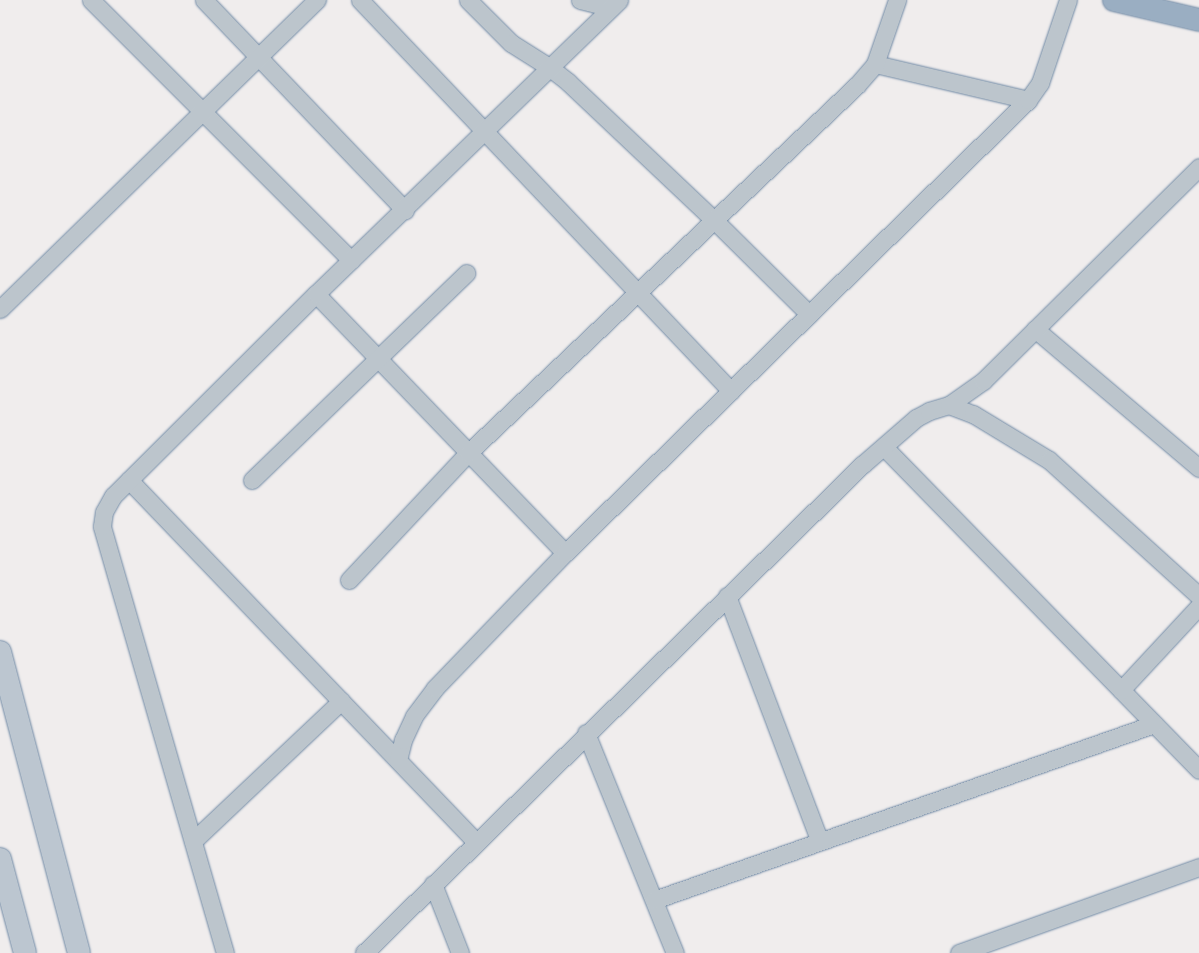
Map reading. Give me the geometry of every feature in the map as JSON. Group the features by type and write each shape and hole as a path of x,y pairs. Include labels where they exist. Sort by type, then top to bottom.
{"highway":[{"path":"1114,0 1199,20"}],"main road":[{"path":"0,652 79,953"},
{"path":"0,859 25,953"}],"street":[{"path":"91,0 351,260"},
{"path":"204,0 405,210"},
{"path":"0,309 258,55 317,0"},
{"path":"360,0 486,131 731,391"},
{"path":"468,0 511,43 549,66 714,220 809,314"},
{"path":"580,0 615,4"},
{"path":"349,580 468,453 841,101 875,64 897,0"},
{"path":"398,760 403,740 414,716 435,688 565,553 1028,100 1040,83 1068,0"},
{"path":"225,953 102,526 104,512 113,496 316,294 405,210 486,131 549,66 615,4"},
{"path":"875,64 1028,100"},
{"path":"364,953 586,733 862,465 916,418 928,411 949,405 983,381 1199,167"},
{"path":"252,480 466,273"},
{"path":"316,294 565,553"},
{"path":"1035,329 1199,468"},
{"path":"949,405 973,414 1049,460 1199,596"},
{"path":"884,447 1199,770"},
{"path":"129,480 476,842"},
{"path":"727,596 818,840"},
{"path":"1120,690 1199,606"},
{"path":"193,841 341,701"},
{"path":"654,900 818,840 1004,779 1154,724"},
{"path":"586,733 675,953"},
{"path":"959,953 1199,867"},
{"path":"433,884 460,953"}]}
